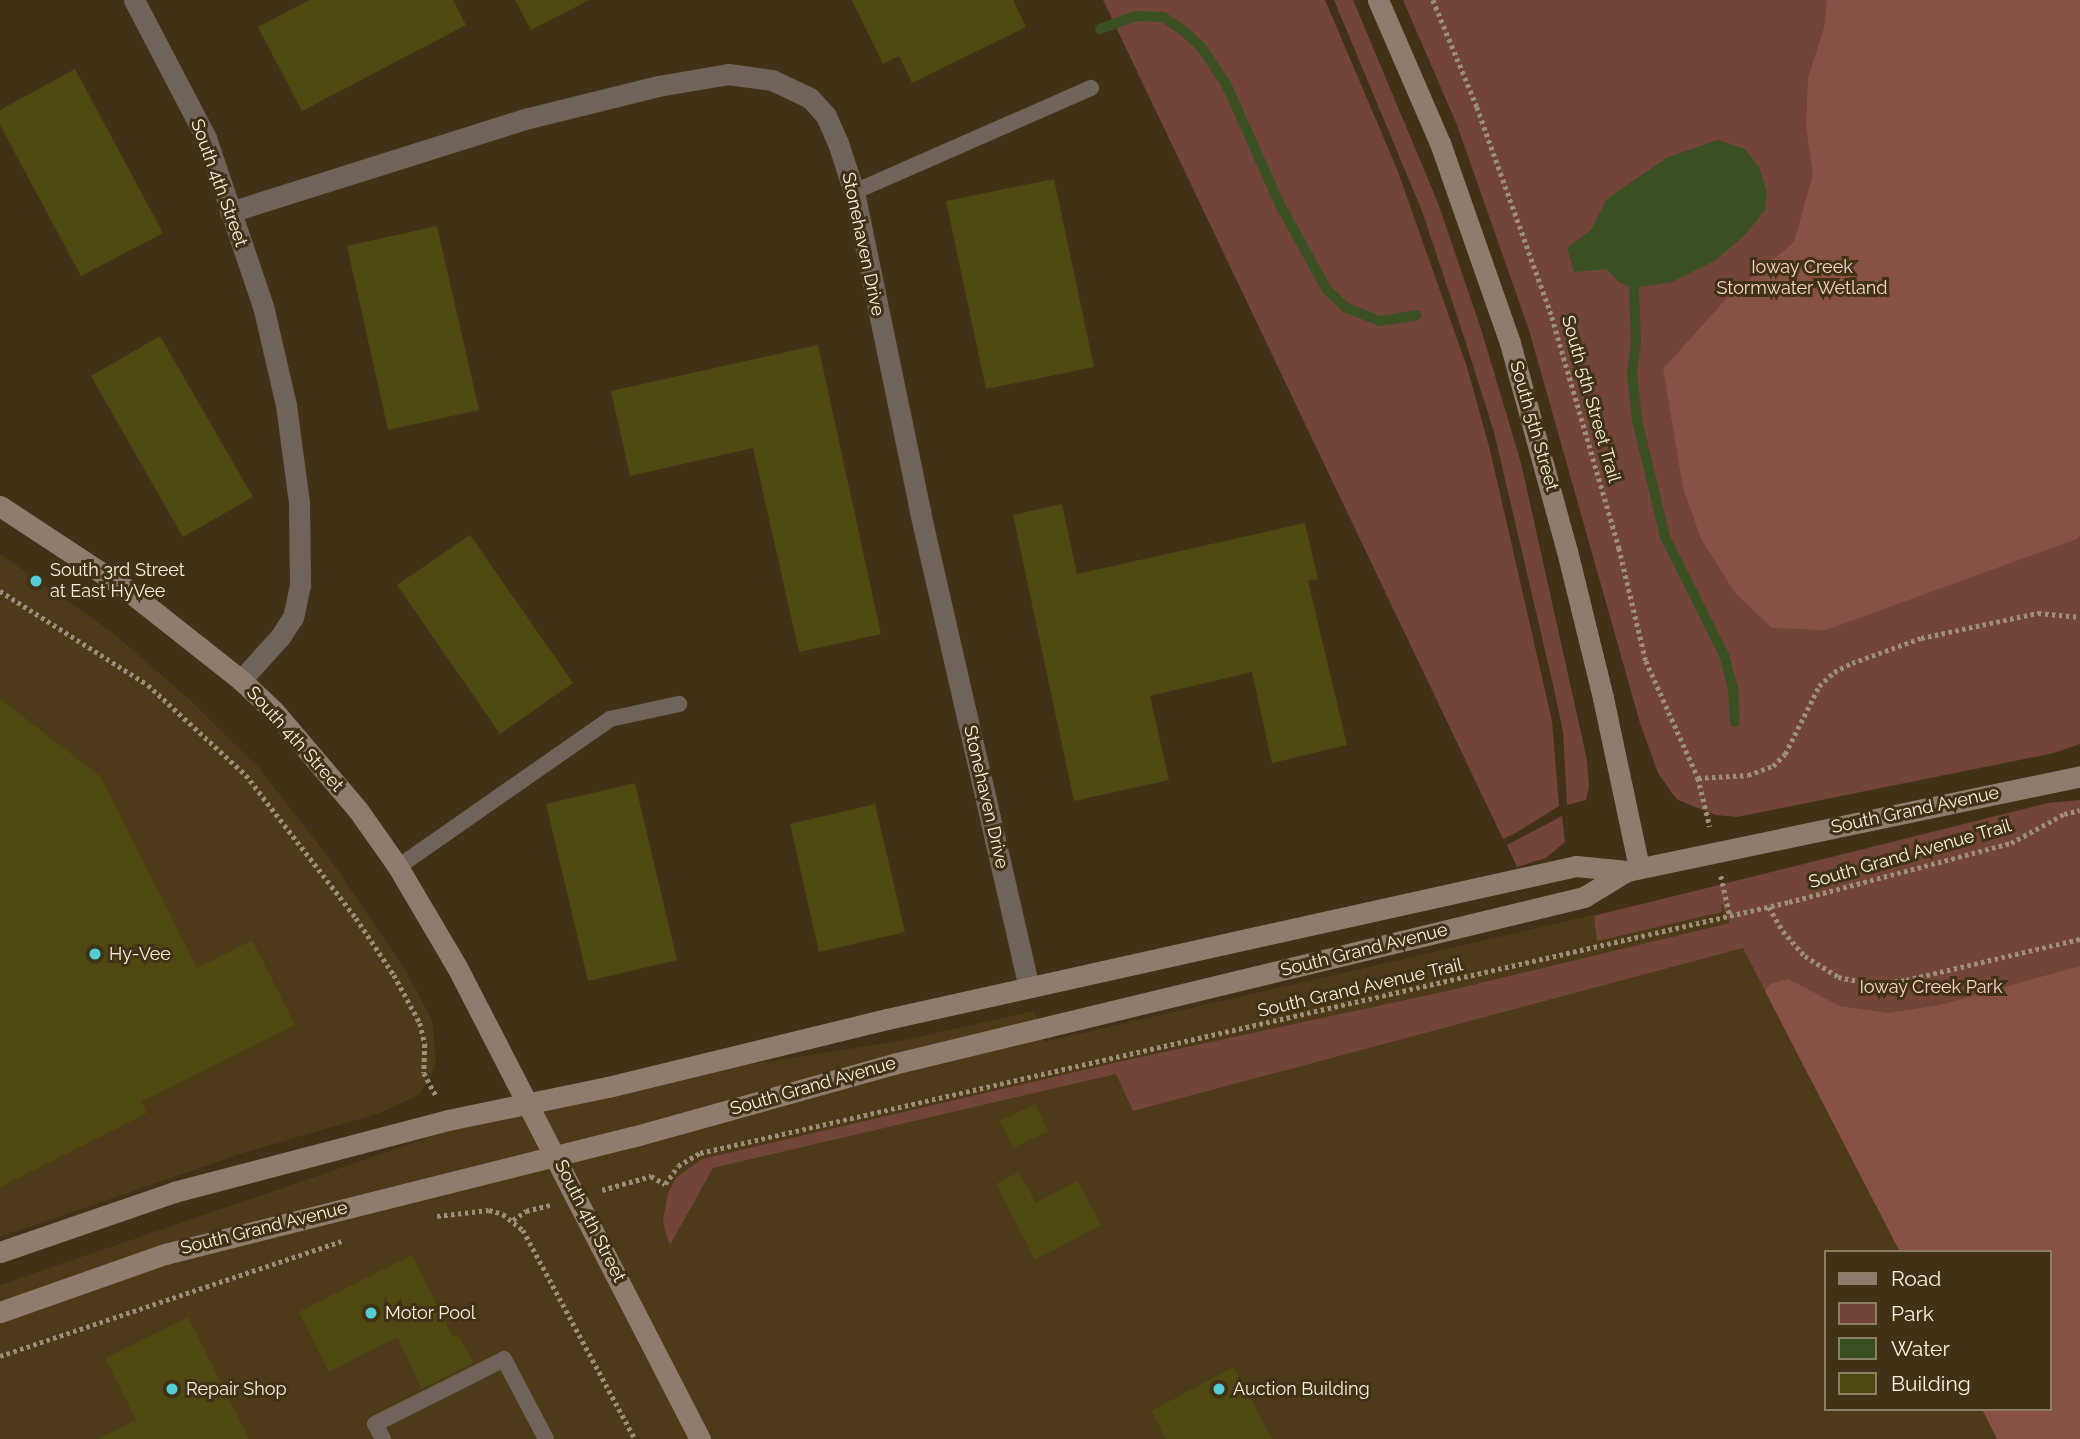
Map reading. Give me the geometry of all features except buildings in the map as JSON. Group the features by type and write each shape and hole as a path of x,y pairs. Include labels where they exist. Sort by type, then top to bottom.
{"street":[{"name":"South 4th Street","path":"134,0 206,138 263,306 286,405 299,516 300,585 293,617 280,637 241,680 316,759 358,810 398,867 458,969 558,1156 700,1439"},
{"name":"South 5th Street","path":"1378,0 1440,143 1518,368 1603,698 1633,869"},
{"name":"Stonehaven Drive","path":"230,212 529,118 659,86 728,74 772,80 810,98 826,116 854,192 920,512 1029,987"},
{"path":"0,506 122,586 241,680"},
{"name":"South Grand Avenue","path":"0,1252 174,1192 448,1120 1029,987 1576,866 1633,869 2080,776"},
{"name":"South Grand Avenue","path":"0,1312 165,1254 558,1156 893,1064 1584,897 1633,869"}],"lane":[{"path":"854,192 1091,88"},
{"path":"398,867 610,719 679,704"},
{"path":"383,1439 375,1424 504,1359 546,1439"}],"path":[{"name":"South 5th Street Trail","path":"1433,0 1477,107 1552,317 1619,548 1646,661 1698,778 1706,811"},
{"path":"0,591 148,685 195,725 246,775 356,918 394,975 420,1023 427,1064 424,1073 428,1081"},
{"path":"1698,778 1748,775 1773,766 1785,754 1819,686 1852,663 1921,638 2038,613 2080,618"},
{"name":"South Grand Avenue Trail","path":"651,1177 665,1184 678,1166 700,1153 1769,907 2011,843 2064,814 2080,810"},
{"path":"1723,884 1730,916"},
{"path":"1769,907 1783,931 1805,956 1838,977 1864,983 1889,983 2080,939"},
{"path":"436,1217 489,1210 513,1220 533,1244 635,1439"},
{"path":"513,1220 526,1211"},
{"path":"0,1356 343,1240"}],"shaded area":[{"path":"0,554 113,633 189,699 259,768 332,862 406,971 432,1020 436,1060 432,1074 420,1094 380,1113 243,1153 0,1237"},
{"path":"1714,887 1899,1250 1825,1250 1825,1411 1983,1411 1997,1439 0,1439 0,1285 530,1103 608,1087 905,1040 1034,1011 1044,1042"}],"green space":[{"path":"1103,0 1325,0 1397,169 1467,367 1490,450 1552,721 1559,806 1514,834 1503,839"},
{"path":"1334,0 1353,0 1438,203 1481,329 1521,463 1587,760 1589,787 1586,800 1567,805 1563,732 1494,432 1422,211"},
{"name":"Ioway Creek Stormwater Wetland","path":"1403,0 2080,0 2080,744 2054,753 1737,817 1716,815 1678,800 1658,773 1640,723 1529,330 1457,125"},
{"path":"1827,0 2080,0 2080,534 2077,539 1826,630 1772,628 1735,593 1701,539 1683,488 1663,369 1726,299 1794,242 1813,174 1806,126 1808,78 1824,28"},
{"name":"Ioway Creek Park","path":"2080,800 2080,1439 1997,1439 1983,1411 2052,1411 2052,1250 1899,1250 1743,948 1133,1111 1116,1074 713,1168 670,1245 665,1231 663,1220 668,1193 676,1178 702,1159 1118,1062 1447,991 1730,923 1721,903 1722,912 1597,941 1594,916 2048,803"},
{"path":"1562,816 1565,842 1546,858 1517,867 1507,845"},
{"path":"2080,966 2080,1439 1997,1439 1983,1411 2052,1411 2052,1250 1899,1250 1765,991 1770,984 1788,979 1840,1006 1888,1013 1940,1005"}],"water":[{"path":"1718,140 1745,149 1759,167 1767,192 1765,210 1746,234 1716,260 1672,282 1634,288 1620,283 1606,269 1574,272 1567,248 1591,230 1607,199 1668,157"}],"waterway":[{"path":"1100,29 1136,16 1163,17 1185,32 1202,48 1227,86 1279,203 1327,290 1345,307 1380,321 1417,315"},
{"path":"1634,288 1636,342 1632,373 1637,420 1665,537 1724,655 1733,688 1735,722"}],"place":[{"name":"South 3rd Street at East HyVee","path":"36,581"},
{"name":"Hy-Vee","path":"95,954"},
{"name":"Motor Pool","path":"371,1313"},
{"name":"Repair Shop","path":"172,1389"},
{"name":"Auction Building","path":"1219,1389"}]}
